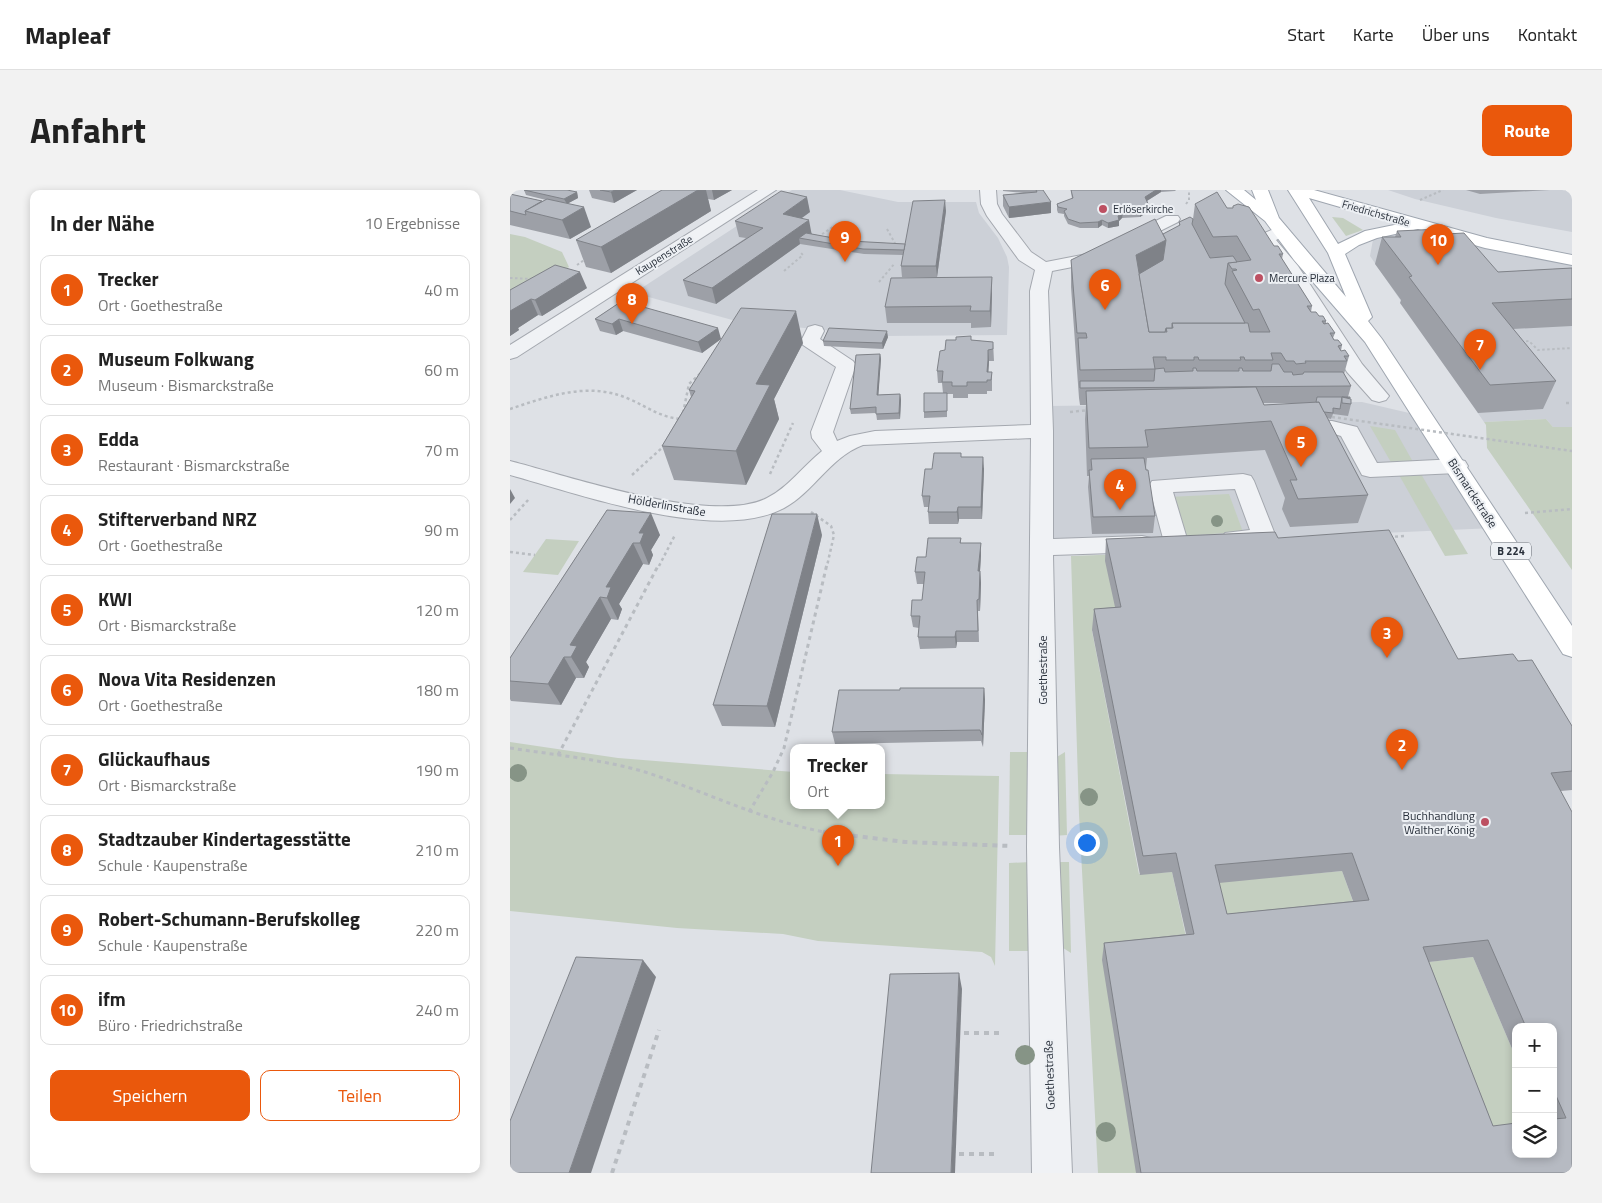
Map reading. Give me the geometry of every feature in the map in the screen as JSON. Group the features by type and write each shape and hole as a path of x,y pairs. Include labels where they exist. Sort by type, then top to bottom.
{"main road":[{"path":"1234,190 1276,225"},
{"name":"Bismarckstraße","path":"1260,190 1276,225 1300,256 1373,339 1572,647"},
{"name":"Bismarckstraße","path":"1296,190 1336,253 1373,339"},
{"name":"Friedrichstraße","path":"1296,190 1421,226 1485,242 1572,260"},
{"name":"Friedrichstraße","path":"1342,190 1451,217"},
{"path":"1336,253 1349,243 1374,232 1421,226"}],"street":[{"name":"Kaupenstraße","path":"510,353 768,190"},
{"path":"988,190 987,196 991,210 1000,224 1013,238 1026,257 1044,268 1092,258 1172,219"},
{"path":"1276,225 1266,238 1288,266 1354,368 1379,396"},
{"name":"Goethestraße","path":"1044,268 1039,291 1042,421 1042,847 1052,1173"},
{"path":"815,331 810,341 846,365 822,432 823,438 834,452"},
{"name":"Hölderlinstraße","path":"510,468 655,505 698,512 730,513 758,510 786,499 834,452 851,442 1042,421"},
{"path":"1285,432 1282,426 1310,425 1332,427 1350,432 1370,470 1456,466"},
{"path":"1042,547 1114,539 1195,541"}],"path":[{"path":"1418,201 1442,190"},
{"path":"814,240 834,226"},
{"path":"887,228 898,249"},
{"path":"784,271 803,255 800,252"},
{"path":"577,264 594,254"},
{"path":"879,282 895,262"},
{"path":"510,278 537,279"},
{"path":"1520,342 1530,341 1538,350 1572,348"},
{"path":"510,409 559,393 594,390 624,396 659,416 684,419 683,414 688,384 705,369"},
{"path":"1566,403 1572,403"},
{"path":"1042,421 1095,410"},
{"path":"1332,417 1572,451"},
{"path":"614,496 639,467 665,445"},
{"path":"510,520 532,495"},
{"path":"1525,513 1572,509"},
{"path":"749,812 773,772 784,748 834,535 831,526 811,512"},
{"path":"558,755 679,528"},
{"path":"1388,537 1405,536"},
{"path":"510,552 535,555"},
{"path":"510,748 646,772 749,812 799,827 856,837 942,845 1042,847"},
{"path":"612,1173 659,1030"},
{"path":"964,1033 999,1033"},
{"path":"959,1154 997,1154"}],"shaded area":[{"path":"792,190 840,190 898,202 976,202 979,213 998,238 1007,257 1009,267 1007,335 884,336 736,321 634,293"},
{"path":"1388,190 1572,190 1572,232 1496,218 1415,199"},
{"path":"1416,227 1572,262 1572,427 1553,427 1546,419 1484,422 1370,256 1374,234"},
{"path":"1362,402 1422,416 1494,528 1051,548 1048,406"}],"green space":[{"path":"1332,217 1343,218 1363,230 1346,236"},
{"path":"510,234 525,237 562,252 569,267 510,300"},
{"path":"1546,419 1553,427 1572,427 1572,570 1487,448 1486,425 1484,422"},
{"path":"1370,426 1395,430 1413,462 1392,464"},
{"path":"1421,474 1468,554 1445,556 1399,475"},
{"path":"1229,494 1243,532 1180,536 1169,497"},
{"path":"546,539 579,541 558,575 523,572"},
{"path":"1378,545 1119,628 1092,631 1139,874 1172,872 1189,951 1136,1173 1098,1173 1079,814 1071,556"},
{"path":"510,742 618,758 790,772 790,809 885,809 885,774 999,776 995,966 991,957 982,952 818,941 783,934 677,928 510,911"},
{"path":"1010,752 1030,752 1031,835 1009,835"},
{"path":"1065,752 1067,835 1053,836 1052,760"},
{"path":"1031,862 1029,951 1009,951 1009,863"},
{"path":"1055,862 1069,862 1071,953 1057,944"},
{"path":"1342,871 1359,918 1221,931 1209,883"},
{"path":"1473,957 1512,1049 1512,1134 1476,1138 1410,964"}],"building":[{"path":"524,190 567,190 577,192 564,199"},
{"path":"662,190 698,190 601,247 576,240"},
{"path":"1036,190 1043,190 1051,202 1009,207 1003,195 1037,192"},
{"name":"Erlöserkirche","path":"1071,190 1156,190 1145,197 1149,206 1140,212 1123,213 1118,216 1119,220 1108,223 1102,220 1080,223 1068,219 1064,211 1067,209 1058,207 1057,204 1073,198"},
{"path":"781,191 807,197 783,214 809,220 712,288 683,280 763,228 735,221"},
{"path":"1217,192 1227,208 1233,208 1233,206 1238,204 1249,207 1274,246 1278,246 1283,254 1279,254 1312,306 1307,306 1311,312 1316,312 1319,316 1323,316 1326,321 1322,321 1324,324 1328,323 1335,333 1330,333 1334,340 1338,340 1342,345 1338,346 1341,351 1345,350 1349,356 1344,356 1347,361 1305,361 1306,363 1296,364 1294,361 1286,361 1281,353 1271,353 1273,360 1245,360 1244,357 1240,357 1241,360 1199,360 1198,357 1194,357 1194,360 1166,360 1166,357 1153,357 1155,369 1080,370 1078,338 1087,338 1086,333 1077,333 1071,260 1155,219 1166,240 1136,255 1149,332 1167,332 1166,328 1173,328 1172,323 1248,323 1250,332 1270,332 1259,309 1253,310 1232,271 1237,270 1232,269 1228,263 1251,260 1237,236 1213,237 1195,204"},
{"path":"510,194 542,201 525,211 526,215 510,211"},
{"path":"547,199 584,207 562,220 525,211"},
{"path":"945,200 936,266 901,266 913,201"},
{"path":"1190,217 1193,219 1192,224 1210,258 1233,256 1237,262 1228,263 1225,284 1245,323 1172,323 1172,328 1166,328 1165,332 1149,332 1139,274 1163,260 1166,240 1163,234 1180,225 1179,222"},
{"path":"1441,229 1446,234 1464,233 1498,272 1572,268 1572,299 1492,303 1556,381 1490,385 1409,277 1412,276 1382,237 1401,237 1397,231"},
{"path":"806,233 850,241 905,244 904,250 863,249 799,238"},
{"path":"555,265 580,272 535,300 531,299 510,311 510,290"},
{"path":"992,277 990,311 970,311 971,306 885,307 891,278"},
{"path":"622,301 718,328 698,342 619,319 612,324 595,319"},
{"path":"741,308 796,311 756,384 770,385 736,451 662,446 695,391 689,390"},
{"path":"829,328 887,331 882,343 823,341"},
{"path":"971,336 971,340 993,342 993,349 988,350 987,372 992,372 991,380 987,380 987,382 967,382 967,386 952,386 952,382 942,382 943,371 937,371 940,351 945,350 946,340 956,340 956,337"},
{"path":"880,354 877,395 900,394 899,413 876,414 876,407 850,409 856,355"},
{"path":"1272,364 1279,364 1284,372 1292,372 1293,375 1303,374 1304,372 1343,372 1351,386 1080,388 1080,381 1154,381 1155,369 1164,368 1165,372 1193,371 1193,368 1196,368 1197,371 1239,371 1239,368 1242,368 1243,371 1271,371"},
{"path":"1256,387 1264,405 1319,402 1368,495 1298,499 1290,480 1297,480 1271,421 1145,430 1148,447 1089,448 1086,391"},
{"path":"924,393 947,393 947,411 924,412"},
{"path":"1317,397 1342,397 1340,409 1333,408 1333,413 1324,412 1319,402 1316,402"},
{"path":"1342,397 1351,399 1351,404 1342,403"},
{"path":"934,453 961,453 961,457 983,457 981,507 958,507 957,512 928,512 930,496 922,496 925,469 932,469"},
{"path":"1144,458 1146,470 1148,470 1155,516 1093,517 1089,470 1092,470 1091,459"},
{"path":"607,510 651,513 639,533 644,533 640,543 633,543 606,587 611,587 607,598 600,597 570,645 577,646 571,657 564,657 548,684 510,681 510,658"},
{"path":"772,514 817,514 767,706 713,705"},
{"path":"1389,530 1458,659 1513,654 1518,661 1532,660 1572,726 1572,771 1551,773 1572,812 1572,1173 1141,1173 1104,943 1194,934 1176,853 1143,856 1094,609 1121,607 1106,539 1275,532 1278,538","holes":["1352,853 1369,900 1227,914 1215,865","1488,940 1524,1023 1557,1023 1557,1098 1566,1118 1557,1119 1557,1158 1512,1158 1512,1124 1493,1126 1423,947"]},
{"path":"928,538 961,538 960,543 981,543 978,571 980,571 979,599 977,600 978,631 956,631 955,637 918,637 920,616 911,616 912,600 922,600 925,572 915,572 917,557 926,557"},
{"path":"900,688 984,688 982,735 980,730 832,732 839,690 900,690"},
{"path":"576,957 643,960 569,1173 510,1173 510,1121"},
{"path":"959,973 951,1173 871,1173 890,974"}],"place":[{"name":"Erlöserkirche","path":"1103,209"},
{"name":"Robert-Schumann-Berufskolleg","path":"845,262"},
{"name":"ifm","path":"1438,265"},
{"name":"Mercure Plaza","path":"1259,278"},
{"name":"Nova Vita Residenzen","path":"1105,310"},
{"name":"Stadtzauber Kindertagesstätte","path":"632,324"},
{"name":"Glückaufhaus","path":"1480,370"},
{"name":"KWI","path":"1301,467"},
{"name":"Stifterverband NRZ","path":"1120,510"},
{"name":"Edda","path":"1387,658"},
{"name":"Museum Folkwang","path":"1402,770"},
{"name":"Buchhandlung Walther König","path":"1485,822"},
{"name":"Trecker","path":"838,866"}]}
